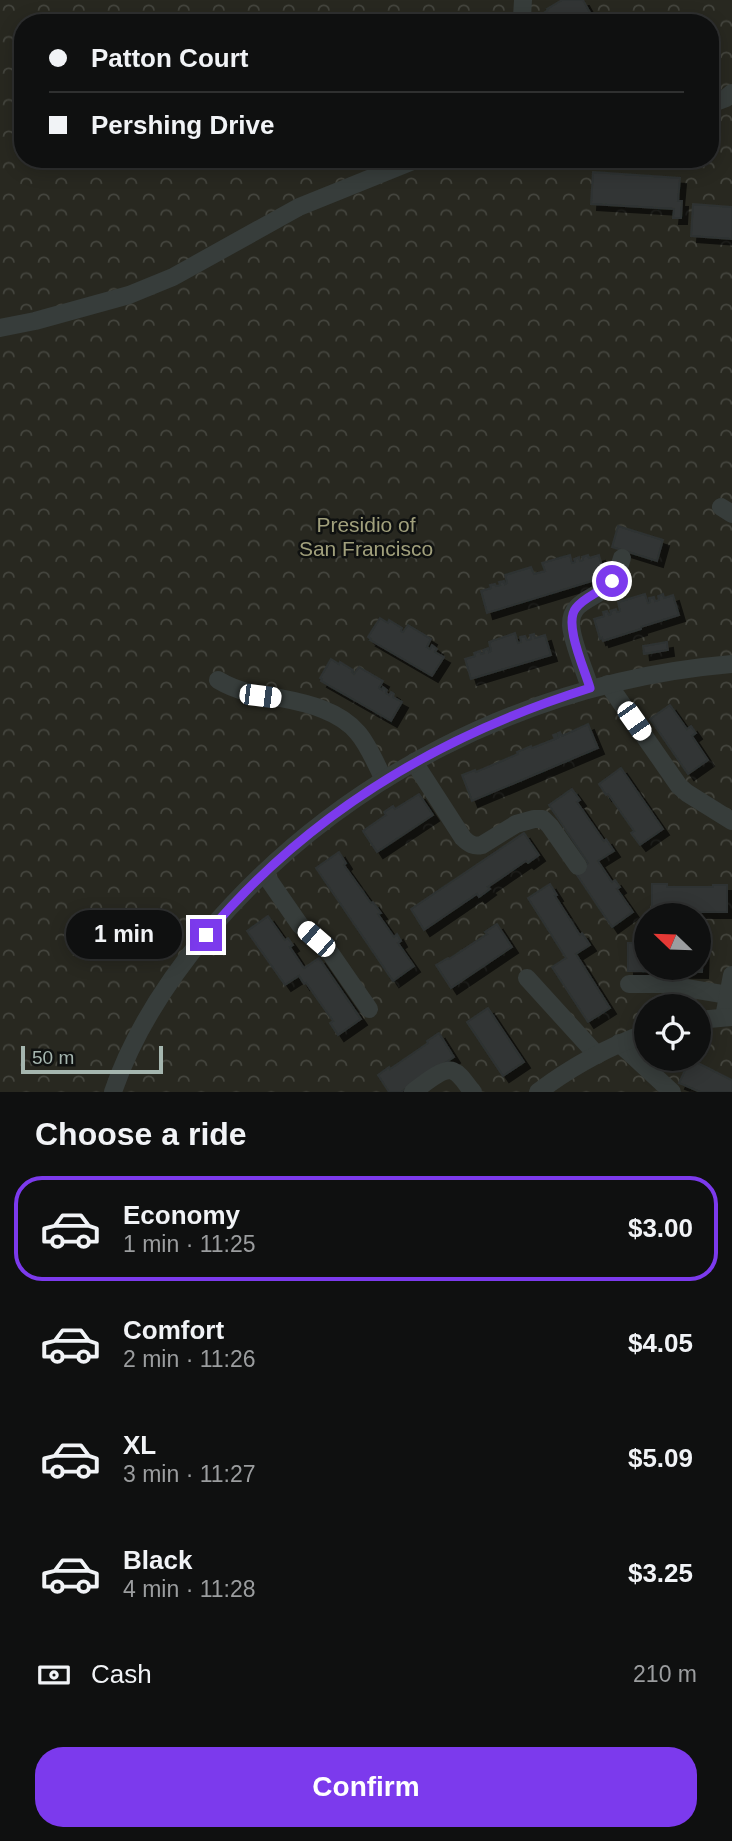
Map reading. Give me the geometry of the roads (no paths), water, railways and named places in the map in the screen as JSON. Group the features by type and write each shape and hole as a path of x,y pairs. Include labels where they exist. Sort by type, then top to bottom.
{"street":[{"path":"0,328 129,295 173,276 299,208 396,168"},
{"path":"622,558 612,581 583,602 573,613 571,627 599,686 679,786 732,821"},
{"path":"113,1092 134,1042 161,995 216,923 264,873 313,830 384,780 499,720 599,686 683,669 732,664"},
{"path":"218,680 239,691 304,704 345,721 363,740 384,780"},
{"path":"414,762 463,838 470,844 482,845 516,824 543,819 578,866"},
{"path":"264,873 300,925 331,954 369,1009"},
{"path":"728,1017 732,975"},
{"path":"527,978 597,1055"},
{"path":"629,984 662,984 728,995"},
{"path":"538,1092 597,1055 634,1037"},
{"path":"619,1043 672,1092"},
{"path":"413,1092 450,1070 457,1073 473,1092"}],"park label":[{"name":"Presidio of San Francisco","path":"366,537"}]}
